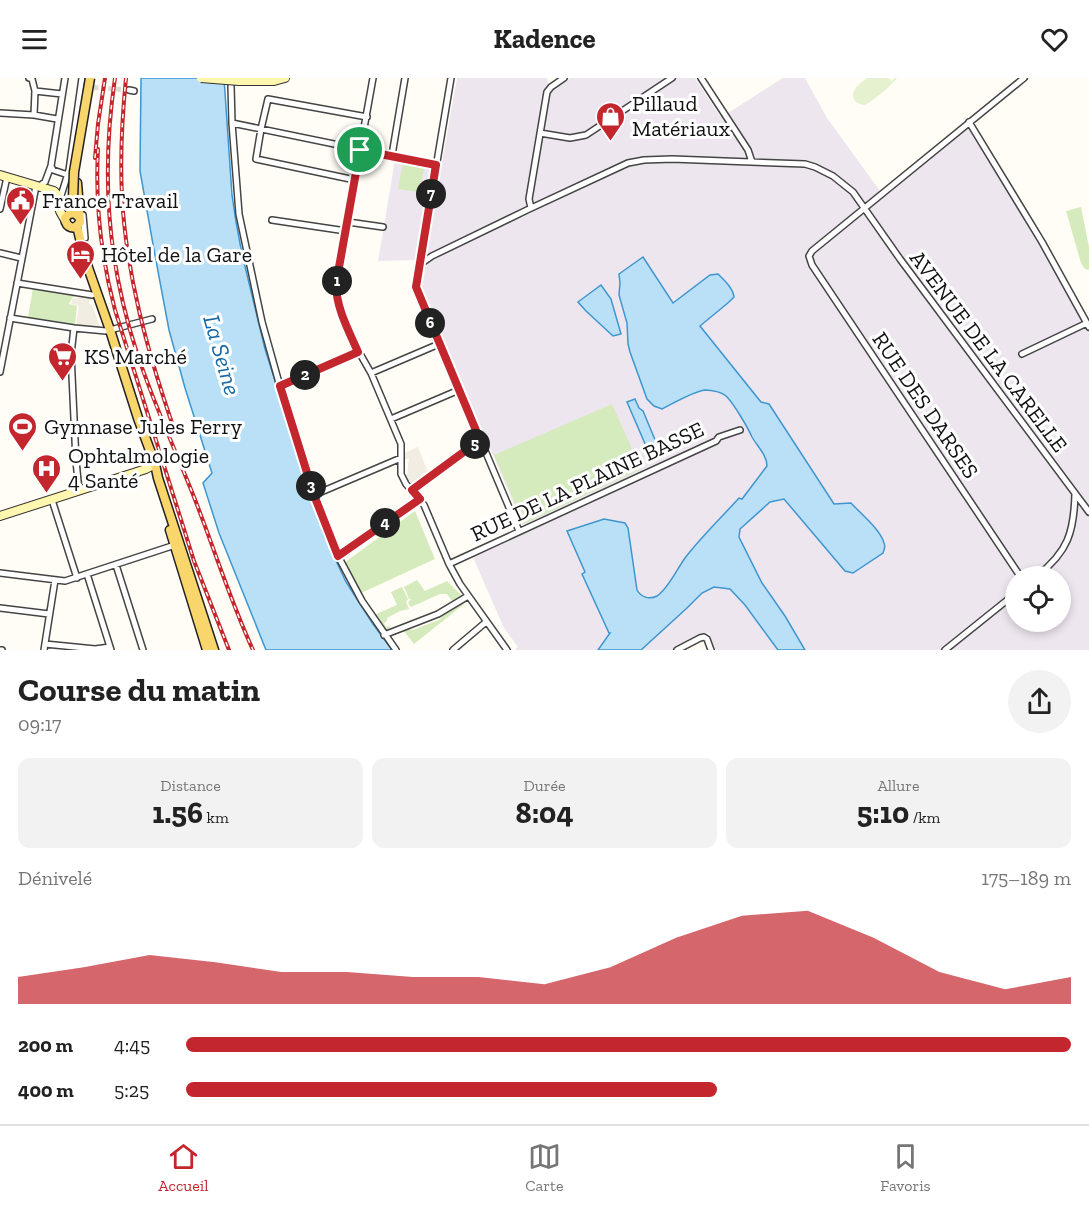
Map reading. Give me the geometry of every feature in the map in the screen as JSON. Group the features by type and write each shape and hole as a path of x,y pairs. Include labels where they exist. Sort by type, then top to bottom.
{"main road":[{"path":"95,78 74,205 80,261 108,330"},
{"path":"76,198 74,172 85,84"},
{"path":"75,220 85,259 153,466 175,545 211,650"},
{"path":"153,466 165,498 211,650"}],"street":[{"path":"29,78 32,79 35,91 34,115"},
{"path":"0,372 2,347 39,185 45,182 51,166 65,78"},
{"path":"59,200 68,174 85,84 82,78"},
{"path":"201,78 266,81 285,78"},
{"path":"374,78 336,292 341,311 358,352 371,373 401,444 401,474 406,484 424,505 460,584 507,650"},
{"path":"392,155 405,78"},
{"path":"451,78 415,284 416,291 519,531"},
{"path":"531,208 528,199 547,92 564,78"},
{"path":"540,134 570,138 586,135 672,78"},
{"path":"701,78 748,150 752,162"},
{"path":"864,209 1024,78"},
{"path":"232,82 232,123 239,214 262,322 280,386 314,495 338,556 362,601 396,650"},
{"path":"35,91 62,94"},
{"path":"355,180 256,159 261,129 268,99 367,117"},
{"path":"0,113 57,119"},
{"path":"969,122 1042,242 1088,325 1022,354"},
{"path":"232,123 436,165"},
{"name":"AVENUE DE LA CARELLE","path":"419,265 432,256 531,208 636,161 664,159 805,164 815,167 833,176 848,188 1089,512"},
{"path":"51,166 53,170 68,174"},
{"path":"0,209 3,176 39,185 54,191 59,200 61,214 75,220 85,238"},
{"path":"75,220 81,199 76,198"},
{"name":"RUE DES DARSES","path":"864,209 812,251 809,256 812,265 1013,566"},
{"path":"272,220 346,231"},
{"path":"348,222 383,227"},
{"path":"0,253 21,258"},
{"path":"17,283 92,295"},
{"path":"10,318 74,328 108,330 152,319"},
{"path":"74,328 71,354 79,491"},
{"path":"371,373 439,344"},
{"path":"280,386 358,352"},
{"path":"391,419 459,390"},
{"name":"RUE DE LA PLAINE BASSE","path":"449,564 716,441 719,437 740,430"},
{"path":"412,490 480,440"},
{"path":"314,495 401,458"},
{"path":"0,516 153,466"},
{"path":"1048,566 1056,559 1068,540 1075,511 1075,494"},
{"path":"338,556 420,499"},
{"path":"52,500 77,578"},
{"path":"0,573 65,581 175,545"},
{"path":"116,565 143,650"},
{"path":"54,580 45,647 111,648 87,574"},
{"path":"384,635 438,614 468,596"},
{"path":"945,650 1005,602"},
{"path":"0,608 49,614"},
{"path":"453,650 486,622"},
{"path":"678,650 704,637 711,650"}],"shaded area":[{"path":"457,78 547,78 550,91 571,78 695,78 720,116 783,78 805,78 827,118 886,196 970,127 1089,329 1089,650 715,650 709,633 703,633 672,650 515,650 518,647 504,628 472,555 522,533 523,526 421,285 423,267 417,260 378,261 395,160 441,168"},
{"path":"79,295 90,298 90,305 92,305 100,327 98,329 76,326 79,306 71,304 72,299 78,298"},
{"path":"418,447 429,475 412,487 407,475 409,458 403,460 404,453"}],"green space":[{"path":"867,78 889,78 892,81 897,78 876,98 863,105 855,101 853,94"},
{"path":"403,162 425,166 419,192 398,189"},
{"path":"1081,207 1089,247 1089,269 1087,270 1081,263 1066,211"},
{"path":"33,288 75,294 69,304 77,306 75,325 28,317"},
{"path":"612,404 641,469 524,524 494,455"},
{"path":"415,511 435,559 361,593 344,563"},
{"path":"417,580 425,591 447,581 461,595 452,601 447,594 440,594 411,607 408,603 411,599 404,587"},
{"path":"402,587 408,599 406,602 409,609 387,618 384,623 390,628 385,630 374,615 397,605 391,592"},
{"path":"463,601 468,601 414,644 403,630 400,632 400,631 408,627 413,630 441,619 440,616"}],"water":[{"name":"La Seine","path":"141,78 224,78 236,222 265,349 324,535 346,582 392,650 266,650 219,533 203,483 212,473 169,330 140,171"},
{"path":"643,257 673,303 710,275 718,274 728,284 734,297 700,326 761,402 769,404 834,504 851,503 882,538 885,546 883,553 853,573 845,571 784,499 770,502 740,529 739,537 762,583 805,650 778,650 745,605 730,589 714,587 702,593 641,650 598,650 610,633 582,574 585,572 567,531 604,519 625,523 628,528 637,590 651,598 665,589 691,550 739,498 742,499 767,466 764,454 741,416 730,400 722,394 711,390 700,391 662,409 654,406 647,399 630,352 627,323 619,295 619,274"},
{"path":"601,285 611,299 621,334 613,336 578,302"},
{"path":"635,399 643,411 656,442 646,446 627,402"}],"tunnel":[{"path":"86,87 129,90"}],"railway":[{"path":"95,158 105,78"},
{"path":"115,78 108,148 108,183 113,251 127,319 150,389 253,650"},
{"path":"126,78 121,167 124,225 139,311 172,423"},
{"path":"98,149 97,190 100,230 115,310 194,561 229,650"}],"place":[{"name":"Pillaud Matériaux","path":"611,142"},
{"name":"France Travail","path":"21,226"},
{"name":"Hôtel de la Gare","path":"80,280"},
{"name":"KS Marché","path":"63,382"},
{"name":"Gymnase Jules Ferry","path":"23,452"},
{"name":"Ophtalmologie 4 Santé","path":"47,494"}],"route":[{"path":"360,150 436,165 415,284 416,291 480,440 412,490 420,499 338,556 314,495 280,386 358,352 339,305 336,284 360,150"}]}
